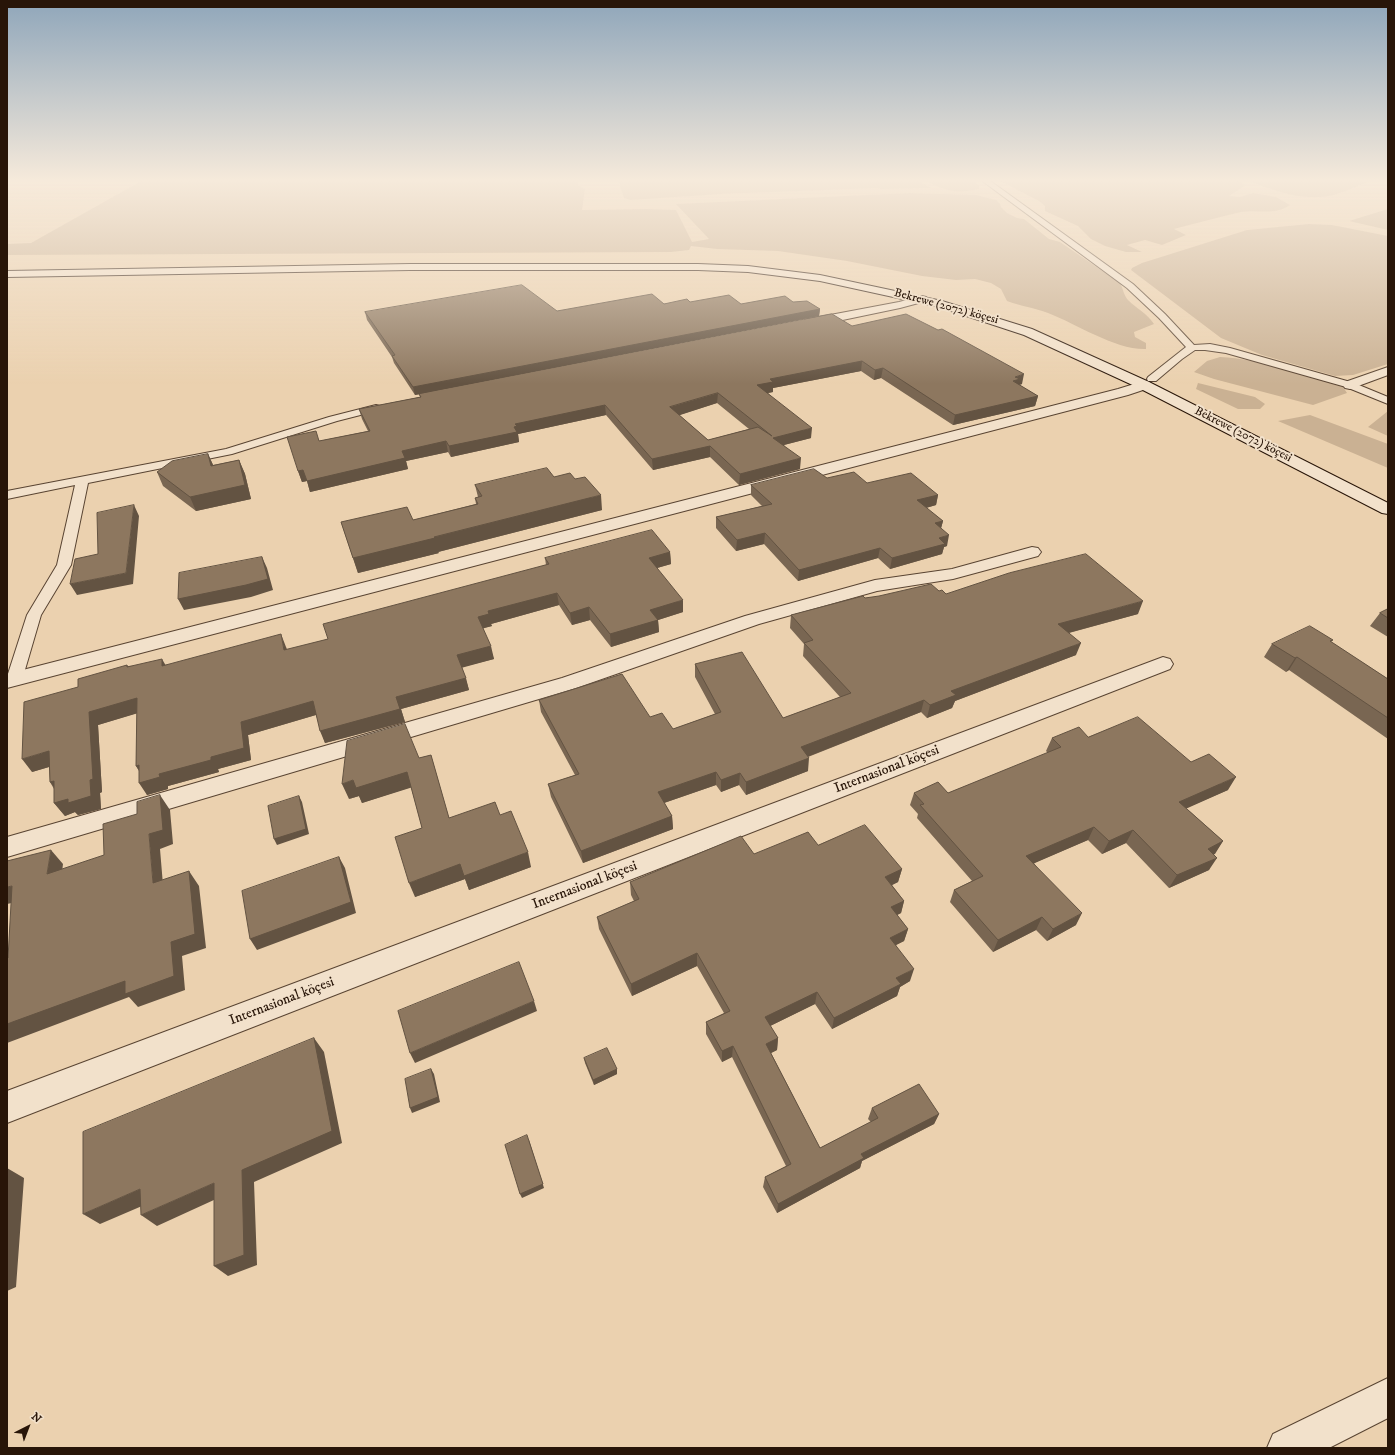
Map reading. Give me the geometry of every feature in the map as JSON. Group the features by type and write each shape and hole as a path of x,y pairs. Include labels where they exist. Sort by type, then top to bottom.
{"main road":[{"name":"Bekrewe (2072) köçesi","path":"7,266 700,262 788,267 906,288 952,299 1008,316 1073,341 1388,509"},
{"name":"Bekrewe (2072) köçesi","path":"7,274 410,267 698,267 748,269 785,273 854,284 922,299 997,321 1028,332 1148,382 1259,431"},
{"path":"798,325 900,305 922,299"},
{"path":"1350,385 1388,371"},
{"path":"10,680 1123,392 1148,382"},
{"path":"7,847 569,683 767,616 874,586 953,574 1032,552"},
{"name":"Internasional köçesi","path":"7,1107 1163,664"},
{"path":"1287,1448 1385,1404"}],"lane":[{"path":"1078,248 1130,286 1162,316 1192,348"},
{"path":"1148,382 1177,359 1182,352 1192,348 1206,346 1227,350 1350,385 1388,402"},
{"path":"7,495 82,482 228,452 325,422 380,408"},
{"path":"10,680 34,615 64,565 82,482"}],"shaded area":[{"path":"7,248 690,248 689,250 671,252 7,255"},
{"path":"707,248 1069,248 1120,283 1128,300 1154,324 1134,332 1135,337 1146,343 1146,349 1134,348 1096,336 1048,313 1007,301 1001,289 991,283 975,279 956,280 922,276 847,261 778,251"},
{"path":"1112,248 1133,248 1142,252 1126,252"},
{"path":"1190,248 1388,248 1388,364 1353,375 1335,376 1262,355 1221,338 1131,270 1142,263"},
{"path":"1220,357 1236,358 1282,368 1343,387 1347,393 1313,405 1214,379 1194,372 1207,361"},
{"path":"1198,383 1255,397 1265,404 1260,409 1238,409 1196,389"},
{"path":"1388,411 1388,436 1368,427"},
{"path":"1310,415 1388,444 1388,468 1278,421"}],"building":[{"path":"522,285 557,311 652,294 664,304 687,299 690,302 729,295 741,304 785,296 793,302 807,301 820,309 413,387 392,356 395,355 365,312"},
{"path":"832,314 852,326 906,314 938,330 942,329 1024,374 1015,377 1020,379 1013,381 1038,396 955,415 883,368 875,370 862,361 770,379 773,382 757,385 812,428 773,438 801,458 740,474 710,446 652,459 605,405 515,424 517,426 514,427 517,432 449,446 446,441 402,451 405,458 307,481 303,470 298,471 287,437 316,431 319,441 370,431 359,409 421,397 419,394","holes":["718,393 772,436 758,427 708,440 670,407"]},
{"path":"208,454 211,466 239,460 245,485 190,497 157,472 172,461"},
{"path":"547,468 554,477 570,473 575,479 585,477 601,495 353,558 341,522 407,507 413,520 478,504 475,498 482,496 475,485"},
{"path":"814,469 827,478 854,472 867,483 911,473 938,495 917,500 943,521 935,523 949,535 939,538 945,544 892,558 880,548 799,570 765,533 737,540 716,517 772,504 751,485"},
{"path":"134,505 126,573 70,584 75,559 98,554 97,513"},
{"path":"652,530 670,552 649,558 683,600 650,610 658,620 610,634 589,607 570,613 557,593 488,611 489,614 478,617 491,646 457,655 466,678 396,697 400,709 320,731 313,701 241,722 244,748 211,757 211,760 159,774 160,777 139,783 139,765 136,766 137,698 89,712 93,779 90,780 91,796 68,803 68,799 54,803 54,781 50,782 49,751 22,759 24,702 78,687 78,679 127,665 127,667 162,659 162,666 281,634 284,650 328,639 323,624 549,564 545,558"},
{"path":"1086,554 1143,601 1058,624 1081,643 951,691 956,695 930,705 924,700 801,747 809,758 746,782 740,773 721,780 716,772 658,792 672,816 581,851 548,784 579,774 539,700 622,674 650,717 662,713 673,729 721,712 695,664 742,652 783,718 851,693 804,643 813,640 791,615 863,596 865,598 879,596 931,584 939,591 942,590 946,594 1009,573"},
{"path":"262,557 268,579 178,599 179,573"},
{"path":"1388,609 1388,618 1380,613"},
{"path":"1310,626 1333,640 1330,641 1388,679 1388,718 1297,657 1295,658 1272,644"},
{"path":"1138,717 1191,762 1209,754 1236,777 1179,802 1223,841 1208,849 1217,858 1177,875 1133,830 1109,841 1094,827 1026,856 1082,913 1053,929 1042,917 998,940 954,890 983,876 920,805 924,804 914,793 938,782 948,793 1061,747 1052,738 1079,727 1088,737"},
{"path":"405,724 419,758 431,755 449,818 495,802 500,815 511,811 528,852 464,876 460,864 409,883 395,837 422,828 407,772 356,788 353,780 342,784 347,741"},
{"path":"160,795 163,830 149,834 153,883 189,871 195,934 171,942 174,976 125,994 125,981 7,1024 7,958 12,886 7,887 7,861 51,850 47,874 104,855 103,824 137,814 137,802"},
{"path":"299,796 306,829 274,839 268,806"},
{"path":"865,825 902,869 885,877 904,901 891,907 908,929 890,938 914,969 896,978 901,984 834,1018 817,992 765,1017 778,1038 766,1044 820,1148 878,1118 872,1108 919,1084 939,1114 861,1154 864,1158 778,1204 765,1177 791,1164 733,1046 722,1051 706,1022 730,1011 697,953 631,984 597,917 639,899 630,882 741,836 754,854 808,832 818,845"},
{"path":"339,857 351,902 250,939 242,891"},
{"path":"519,962 534,1001 410,1053 398,1011"},
{"path":"314,1038 332,1131 242,1170 244,1255 214,1266 214,1183 141,1215 140,1189 83,1214 83,1132"},
{"path":"607,1048 617,1069 593,1080 584,1058"},
{"path":"431,1069 438,1097 410,1108 405,1079"},
{"path":"527,1135 543,1184 520,1194 505,1145"}]}
